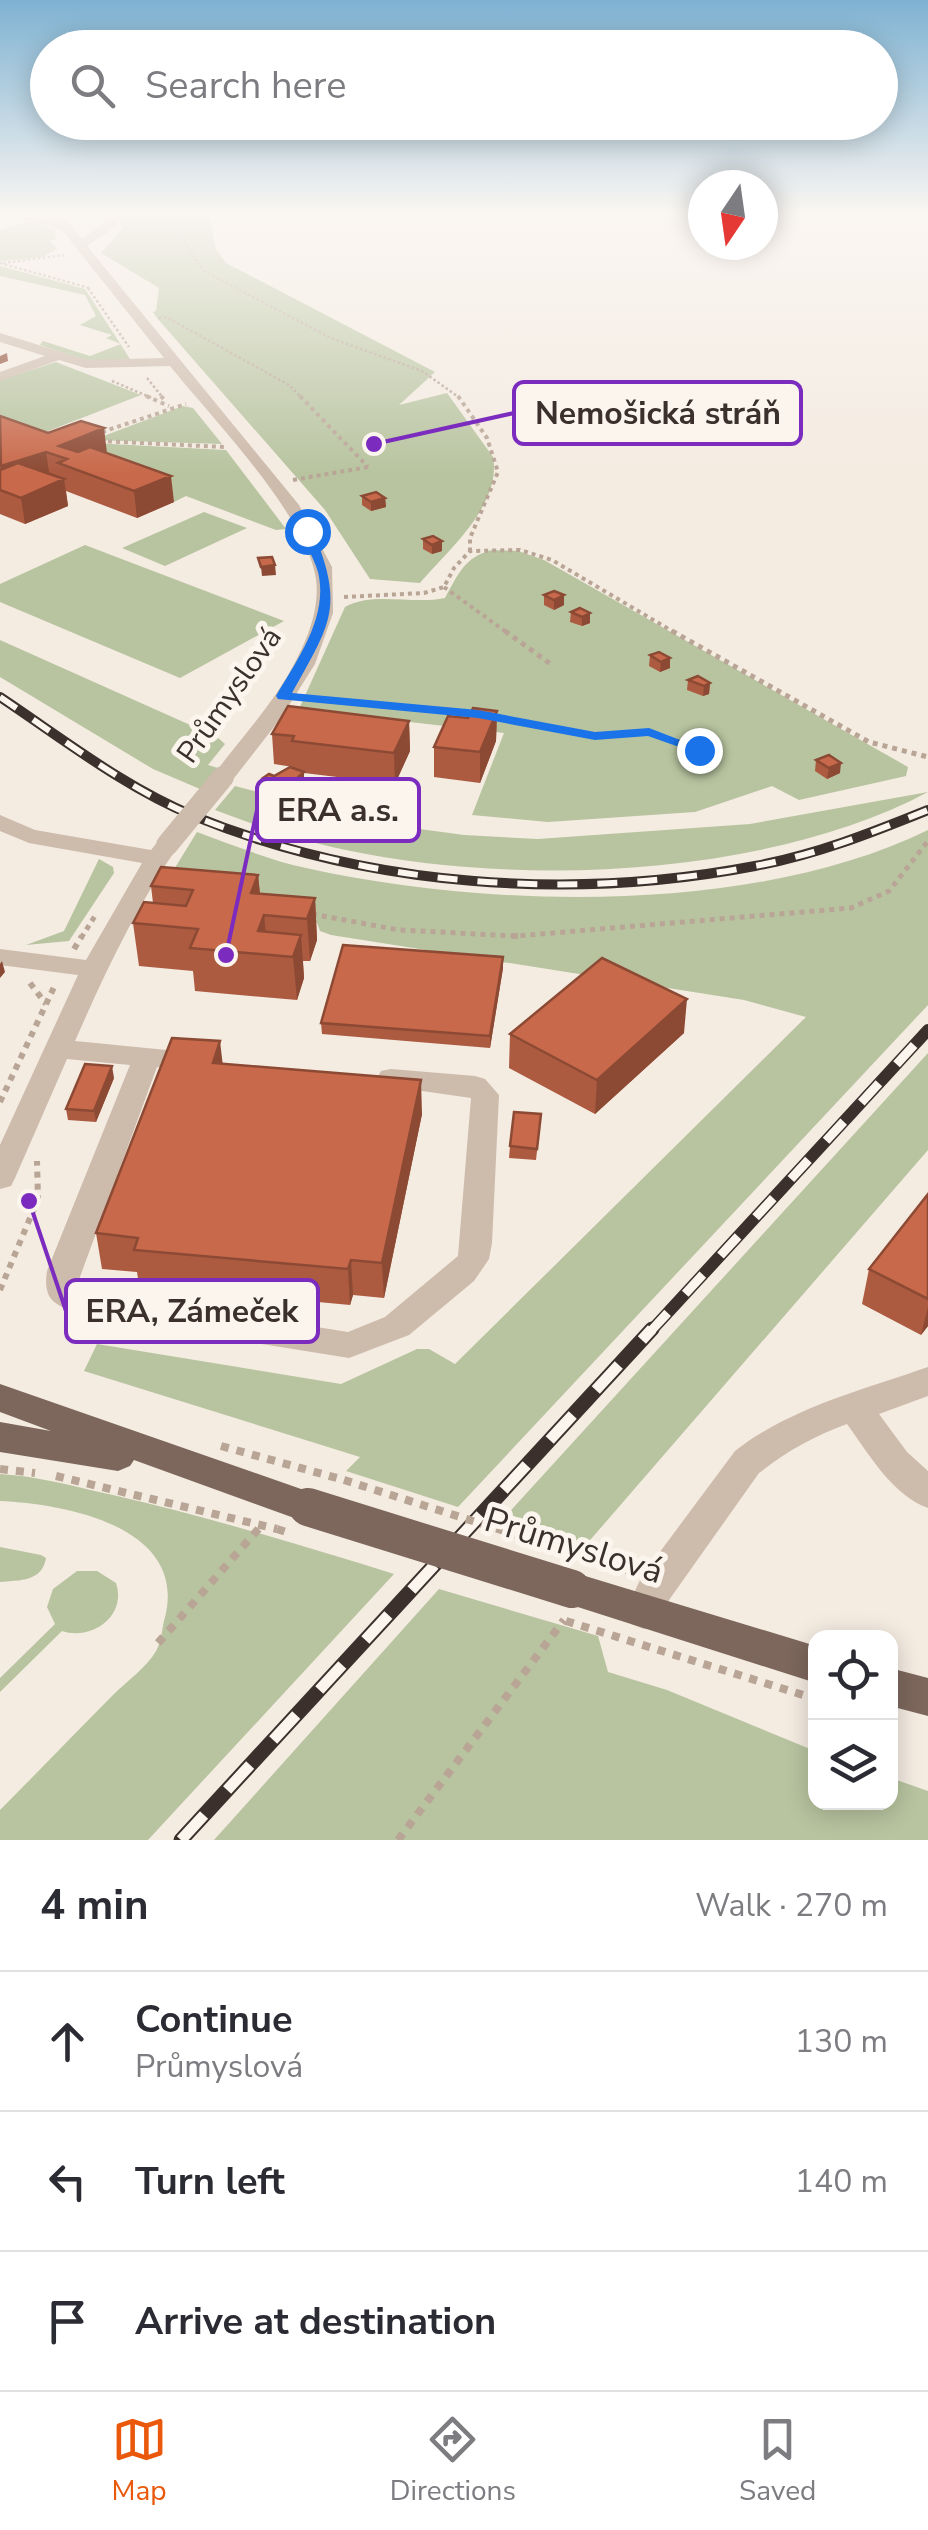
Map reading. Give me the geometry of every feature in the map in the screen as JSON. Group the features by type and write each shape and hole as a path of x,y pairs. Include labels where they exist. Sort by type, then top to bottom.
{"main road":[{"name":"Průmyslová","path":"0,1398 308,1507 562,1608 644,1612 808,1663"},
{"name":"Průmyslová","path":"0,1437 138,1461 308,1507"},
{"path":"898,1689 928,1697"}],"street":[{"name":"Průmyslová","path":"0,1190 94,969 161,852 283,696 317,637 326,598 324,574 307,531 122,301"},
{"path":"0,338 96,365 174,362"},
{"path":"0,377 58,356"},
{"path":"0,822 29,836 161,852"},
{"path":"9,966 94,969"},
{"path":"58,1049 222,1064"},
{"path":"147,1057 64,1270 60,1291 88,1303 350,1345 397,1326 464,1272 473,1259 476,1243 486,1104 482,1089 370,1076"},
{"name":"Průmyslová","path":"0,1178 24,1128"},
{"path":"644,1612 655,1588 747,1462 778,1436 928,1381"},
{"path":"854,1407 895,1463 928,1492"}],"path":[{"path":"261,301 333,338 422,373 447,386 460,401 488,441 498,472 470,538 470,552"},
{"path":"136,317 166,317 289,385 368,467 272,484"},
{"path":"142,371 155,372"},
{"path":"98,434 169,406 191,403 180,389"},
{"path":"99,442 227,447 215,432"},
{"path":"326,598 424,593 444,587 454,568 470,552 520,550 552,560 869,742 928,758"},
{"path":"444,587 552,665"},
{"path":"283,696 478,714 595,736 649,732 699,750"},
{"path":"301,912 399,930 517,936 851,908 889,891 928,841"},
{"path":"0,1102 46,1004 33,984 9,966"},
{"path":"0,1290 38,1198 37,1156"},
{"path":"0,1470 50,1475 277,1529"},
{"path":"344,1480 612,1565"},
{"path":"158,1642 261,1526"},
{"path":"398,1840 562,1608 808,1696"}],"green space":[{"path":"88,301 93,301 120,344 106,338 112,335 80,325 96,316"},
{"path":"157,301 299,301 435,372 399,405 447,393 493,457 494,475 481,509 420,583 370,579 325,510 157,318 153,312"},
{"path":"43,341 90,356 121,344 132,362 87,361 40,345"},
{"path":"56,362 141,395 43,433 0,440 0,380"},
{"path":"183,406 193,408 222,444 93,440"},
{"path":"92,443 226,450 286,529 276,530 186,496 174,502"},
{"path":"204,512 247,528 165,566 122,548"},
{"path":"85,545 284,621 180,678 0,602 0,584"},
{"path":"492,550 518,551 544,560 908,767 906,776 799,800 772,786 695,812 548,822 472,815 504,733 299,709 345,607 368,600 445,598 468,562"},
{"path":"0,640 217,737 225,744 208,765 218,768 200,789 153,769 0,677"},
{"path":"235,786 375,823 464,835 538,839 750,824 928,792 864,820 794,842 643,867 565,870 415,862 312,842 215,810"},
{"path":"928,830 928,1005 458,1507 346,1471 360,1457 84,1371 97,1344 341,1384 417,1349 429,1349 455,1364 806,1017 744,1000 331,935 320,931 317,923 160,892 197,832 292,865 379,882 538,896 621,896 704,890 783,878 859,858"},
{"path":"99,859 113,867 114,873 69,941 26,945 64,931"},
{"path":"928,1053 928,1150 585,1546 503,1519"},
{"path":"0,1474 43,1479 149,1504 394,1574 148,1840 0,1840 0,1810 142,1669 158,1648 167,1589 159,1563 142,1543 118,1527 89,1516 0,1501"},
{"path":"0,1547 41,1555 46,1558 44,1566 35,1576 0,1582"},
{"path":"77,1571 97,1571 116,1583 118,1595 112,1615 95,1629 62,1631 0,1692 0,1678 55,1624 47,1607 53,1589"},
{"path":"439,1589 598,1636 608,1672 667,1690 808,1748 808,1810 898,1810 898,1780 928,1791 928,1840 214,1840"}],"building":[{"path":"0,416 48,433 81,421 104,428 59,446 78,452 90,447 171,476 134,491 58,463 67,459 46,452 1,466"},
{"path":"18,463 64,479 21,498 0,490 0,470"},
{"path":"376,492 385,498 371,502 362,496"},
{"path":"433,536 442,541 432,545 423,539"},
{"path":"272,557 275,565 261,567 258,558"},
{"path":"554,591 564,595 554,600 544,595"},
{"path":"580,608 590,613 582,617 571,612"},
{"path":"659,652 670,658 661,662 650,655"},
{"path":"698,676 710,683 704,686 688,680"},
{"path":"288,706 409,721 394,753 292,741 294,736 272,734"},
{"path":"473,708 497,711 480,752 434,747 448,716 468,718"},
{"path":"829,755 841,763 829,768 816,760"},
{"path":"290,767 304,772 286,788 263,778 274,776"},
{"path":"161,867 258,875 251,893 315,898 307,919 264,915 258,931 301,935 293,957 190,948 198,929 133,923 144,902 186,906 193,890 151,886"},
{"path":"343,945 503,957 490,1036 321,1023"},
{"path":"602,958 687,999 597,1080 510,1034"},
{"path":"172,1038 220,1041 213,1063 421,1080 382,1263 351,1260 348,1269 134,1250 138,1238 96,1233"},
{"path":"85,1064 112,1066 94,1111 66,1109"},
{"path":"514,1112 541,1114 537,1149 510,1146"},
{"path":"928,1194 928,1299 869,1269"}],"railway":[{"path":"0,697 118,777 194,816 329,859 471,881 615,883 685,877 799,856 928,810"},
{"path":"650,1332 928,1030"},
{"path":"181,1840 652,1329"}],"place":[{"name":"Nemošická stráň","path":"374,444"},
{"name":"ERA a.s.","path":"226,955"},
{"name":"ERA, Zámeček","path":"29,1201"}],"route":[{"path":"307,531 324,574 326,598 317,637 283,696 478,714 604,737 649,732 699,750"}]}
